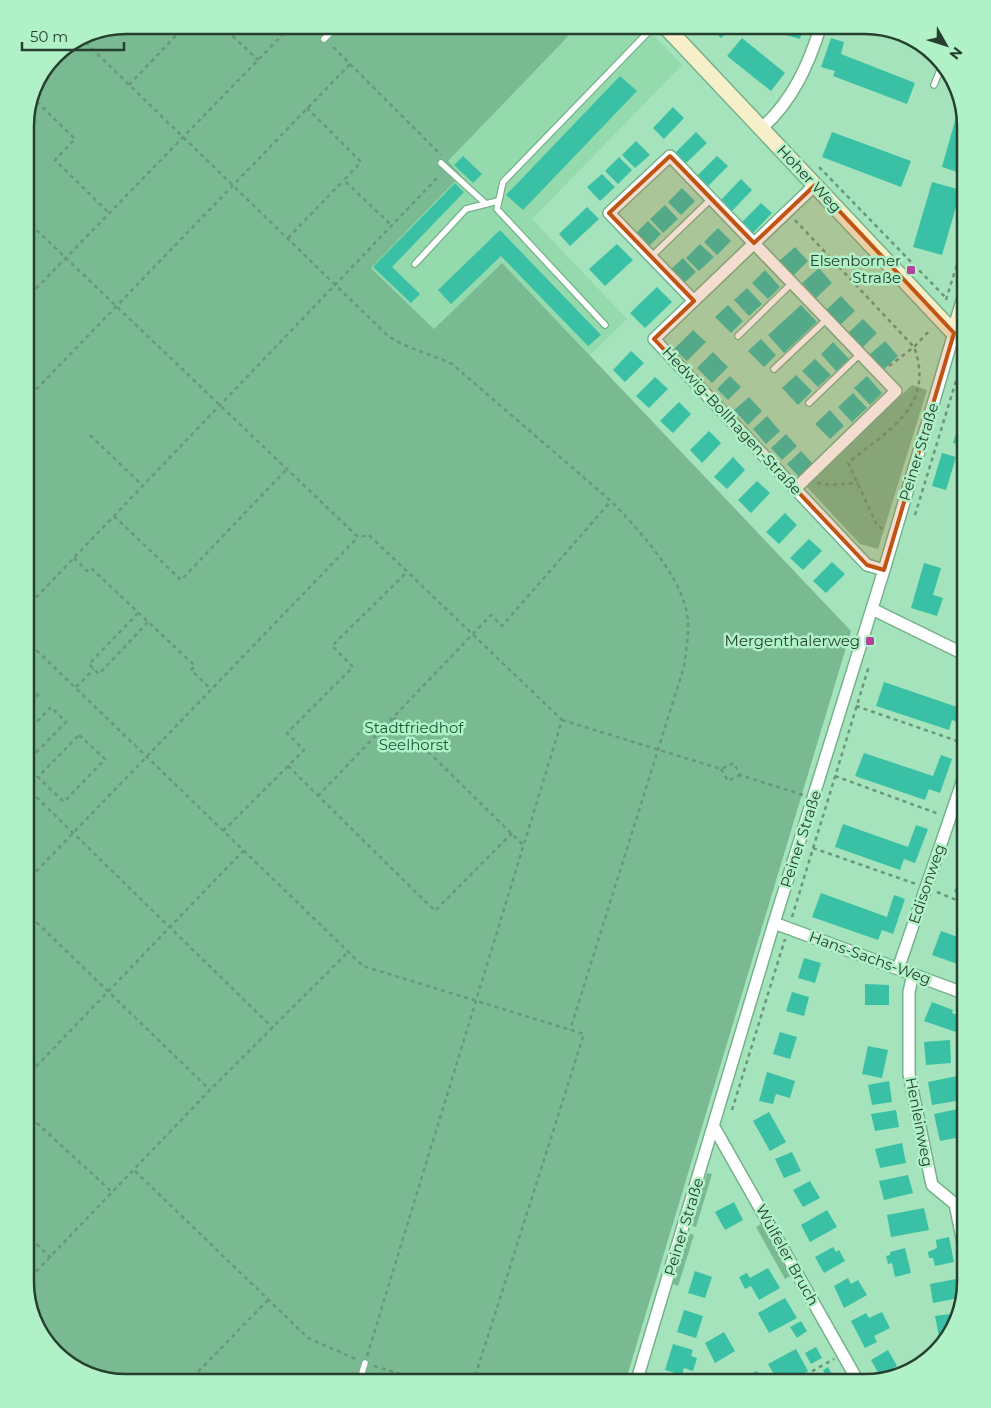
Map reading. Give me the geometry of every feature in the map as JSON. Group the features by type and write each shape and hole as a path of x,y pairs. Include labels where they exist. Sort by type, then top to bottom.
{"street":[{"name":"Hoher Weg","path":"673,34 954,333"},
{"path":"762,128 783,107 800,78 817,34"},
{"path":"694,302 609,213 670,156 896,391 796,489"},
{"name":"Hedwig-Bollhagen-Straße","path":"815,185 654,339 867,565 884,570"},
{"name":"Peiner Straße","path":"639,1374 774,923 884,570 957,324"},
{"path":"954,333 957,338"},
{"path":"872,609 957,651"},
{"name":"Edisonweg","path":"898,969 957,797"},
{"name":"Hans-Sachs-Weg","path":"774,923 957,991"},
{"name":"Henleinweg","path":"913,974 909,992 909,1074 932,1185 954,1204 957,1218"},
{"name":"Wülfeler Bruch","path":"714,1127 854,1374"}],"lane":[{"path":"324,39 329,34"},
{"path":"605,325 497,209 498,201 502,182 646,34"},
{"path":"934,85 939,72"},
{"path":"441,163 486,204"},
{"path":"652,256 711,198"},
{"path":"415,264 466,209 498,201"},
{"path":"738,336 792,283"},
{"path":"774,369 827,319"},
{"path":"809,403 860,354"},
{"path":"361,1374 364,1363"}],"path":[{"path":"129,84 177,34"},
{"path":"231,34 258,60"},
{"path":"34,291 283,34"},
{"path":"34,600 441,174 442,155 324,39"},
{"path":"85,43 388,336 405,347 427,352 452,364 611,501 633,523 653,549 678,590 687,612 688,638 684,667 570,1030"},
{"path":"34,392 350,64"},
{"path":"37,101 75,139 55,160 110,213"},
{"path":"288,238 361,162 307,108"},
{"path":"344,180 392,226"},
{"path":"34,228 358,536"},
{"path":"947,299 957,265"},
{"path":"879,374 914,347 941,318"},
{"path":"914,518 957,377"},
{"path":"90,435 143,486"},
{"path":"114,516 182,580 287,469"},
{"path":"807,477 815,483 830,485 858,483"},
{"path":"318,796 491,615 502,626 611,501"},
{"path":"34,874 358,536 369,534 562,720 721,769 734,763 740,775"},
{"path":"74,558 88,571 91,568 195,666 191,670 211,690"},
{"path":"223,831 304,750 287,733 353,667 332,646 407,572"},
{"path":"138,612 89,664 99,674 148,622"},
{"path":"34,648 363,966 584,1034 477,1374"},
{"path":"732,1112 870,660"},
{"path":"76,688 94,669"},
{"path":"856,706 957,741"},
{"path":"34,725 51,707 66,722 34,755"},
{"path":"394,718 524,845"},
{"path":"364,1363 562,720"},
{"path":"34,773 38,777 64,802 105,759 79,734 38,777"},
{"path":"288,766 436,912 512,833"},
{"path":"721,769 728,781 740,775 814,798"},
{"path":"835,776 950,818"},
{"path":"34,794 273,1028"},
{"path":"813,848 926,887 957,900"},
{"path":"34,1069 243,851"},
{"path":"34,920 210,1090"},
{"path":"34,1274 210,1090 348,952"},
{"path":"34,1120 113,1193"},
{"path":"134,1171 308,1338 364,1363 400,1374"},
{"path":"34,1242 50,1258"},
{"path":"196,1374 268,1300"},
{"path":"807,1374 843,1354"}],"highlighted area":[{"path":"670,156 754,243 815,185 954,333 884,570 867,565 654,339 694,301 609,213"}],"shaded area":[{"path":"570,34 653,34 682,65 532,219 627,319 590,355 502,263 434,329 371,268 460,175 447,161"}],"green space":[{"name":"Stadtfriedhof Seelhorst","path":"126,34 570,34 448,161 461,175 371,268 434,329 502,263 851,631 628,1374 120,1374 85,1365 57,1343 49,1333 41,1317 37,1306 34,1282 34,120 37,102 46,80 61,61 85,43 102,37"},
{"path":"912,385 927,390 878,549 860,544 806,486"},
{"path":"707,1173 712,1174 696,1227 691,1226"},
{"path":"763,1223 792,1275 785,1279 756,1227"},
{"path":"689,1233 694,1235 678,1286 673,1284"}],"building":[{"path":"717,34 725,34 721,38"},
{"path":"782,34 801,34 800,39"},
{"path":"742,38 785,73 771,91 727,56"},
{"path":"831,38 844,42 841,54 915,83 907,104 833,76 835,71 821,67"},
{"path":"620,76 637,91 523,210 506,195"},
{"path":"673,107 684,118 664,139 653,128"},
{"path":"956,116 957,172 942,167"},
{"path":"696,132 707,143 686,163 675,153"},
{"path":"832,132 911,161 901,187 822,157"},
{"path":"636,141 650,155 635,168 622,155"},
{"path":"463,156 482,174 473,183 454,165"},
{"path":"717,156 728,166 707,187 697,176"},
{"path":"619,157 632,170 618,184 605,171"},
{"path":"602,174 615,187 600,201 587,187"},
{"path":"741,179 752,190 732,211 721,200"},
{"path":"932,182 957,189 957,204 942,255 913,247"},
{"path":"455,183 464,192 392,267 420,294 411,303 373,267"},
{"path":"682,188 695,201 681,215 668,202"},
{"path":"761,203 772,213 752,234 741,223"},
{"path":"665,205 678,219 663,233 650,219"},
{"path":"587,207 599,219 570,246 559,234"},
{"path":"648,221 661,234 647,248 634,235"},
{"path":"718,228 731,241 717,255 704,242"},
{"path":"500,230 601,335 588,346 501,256 451,304 438,290"},
{"path":"617,244 633,260 605,286 589,269"},
{"path":"700,244 714,257 699,271 686,258"},
{"path":"795,247 808,261 792,277 778,262"},
{"path":"683,258 696,272 681,286 668,272"},
{"path":"819,268 832,283 816,298 802,283"},
{"path":"765,270 780,287 768,299 752,283"},
{"path":"657,287 672,302 645,328 630,313"},
{"path":"747,288 762,304 749,316 734,300"},
{"path":"841,296 855,311 839,326 825,311"},
{"path":"728,305 743,321 731,333 715,317"},
{"path":"801,305 817,322 784,353 768,335"},
{"path":"863,319 877,333 861,349 847,334"},
{"path":"693,330 706,342 687,361 674,349"},
{"path":"761,339 776,355 764,367 748,351"},
{"path":"885,341 898,356 882,371 868,356"},
{"path":"833,342 849,359 836,371 821,354"},
{"path":"631,351 644,363 625,382 613,370"},
{"path":"713,352 728,367 712,383 697,368"},
{"path":"815,359 831,375 818,387 802,371"},
{"path":"796,375 812,391 798,405 782,388"},
{"path":"730,376 741,387 728,400 717,389"},
{"path":"867,376 882,393 870,405 854,388"},
{"path":"655,377 668,389 649,408 636,396"},
{"path":"853,393 867,408 852,422 838,407"},
{"path":"749,397 762,411 748,425 734,410"},
{"path":"679,402 691,414 673,433 660,421"},
{"path":"830,410 844,426 830,439 815,424"},
{"path":"767,416 780,431 766,444 753,429"},
{"path":"709,431 721,443 702,463 690,450"},
{"path":"957,431 957,444 953,443"},
{"path":"786,434 797,446 782,460 771,448"},
{"path":"801,451 813,464 799,477 787,464"},
{"path":"942,453 956,457 946,490 932,486"},
{"path":"733,457 745,470 727,489 714,477"},
{"path":"757,481 770,493 751,513 738,500"},
{"path":"785,513 797,525 779,544 766,532"},
{"path":"809,539 822,551 803,570 790,558"},
{"path":"832,562 845,574 826,593 813,581"},
{"path":"924,563 941,568 933,595 943,598 937,616 911,608"},
{"path":"884,682 957,707 957,722 952,720 949,730 876,706"},
{"path":"864,753 933,776 941,755 952,759 940,793 929,789 925,800 855,776"},
{"path":"843,824 908,847 916,825 928,829 915,863 904,859 900,870 835,847"},
{"path":"821,893 887,917 894,895 905,899 893,934 882,930 878,940 812,917"},
{"path":"941,931 957,937 957,964 932,955"},
{"path":"804,958 821,963 815,983 798,978"},
{"path":"865,984 889,985 889,1005 865,1005"},
{"path":"792,992 809,997 804,1016 786,1011"},
{"path":"932,1002 953,1010 952,1013 957,1015 957,1030 956,1032 924,1021"},
{"path":"780,1032 797,1037 790,1059 773,1054"},
{"path":"950,1040 951,1063 926,1065 924,1042"},
{"path":"868,1046 888,1050 882,1078 862,1074"},
{"path":"767,1072 795,1081 790,1098 776,1094 773,1104 759,1101"},
{"path":"957,1076 957,1101 932,1105 928,1082"},
{"path":"889,1081 892,1102 872,1105 868,1085"},
{"path":"957,1109 957,1138 940,1141 934,1114"},
{"path":"896,1110 899,1127 875,1131 871,1114"},
{"path":"769,1112 786,1142 770,1151 753,1121"},
{"path":"902,1143 906,1163 880,1168 875,1149"},
{"path":"792,1152 801,1171 784,1178 775,1159"},
{"path":"908,1175 913,1193 884,1200 879,1181"},
{"path":"810,1181 820,1198 803,1207 793,1190"},
{"path":"734,1202 743,1220 725,1230 715,1212"},
{"path":"924,1208 929,1230 891,1237 887,1215"},
{"path":"827,1210 837,1227 810,1242 801,1225"},
{"path":"949,1237 954,1262 935,1266 933,1258 929,1258 928,1252 937,1248 936,1240"},
{"path":"833,1247 836,1252 839,1250 845,1261 824,1273 815,1257"},
{"path":"905,1248 911,1273 895,1277 892,1263 888,1264 886,1256 890,1255 890,1252"},
{"path":"768,1268 780,1288 759,1300 751,1286 745,1289 739,1277 747,1273 750,1278"},
{"path":"695,1271 712,1277 705,1298 688,1293"},
{"path":"848,1278 851,1284 858,1280 867,1295 844,1308 834,1286"},
{"path":"956,1279 955,1299 933,1303 930,1284"},
{"path":"785,1298 797,1318 769,1333 758,1313"},
{"path":"684,1310 703,1316 696,1338 677,1332"},
{"path":"882,1312 890,1328 874,1336 877,1342 865,1348 851,1321 866,1313 869,1318"},
{"path":"951,1314 939,1337 935,1316"},
{"path":"801,1321 807,1331 797,1338 790,1327"},
{"path":"724,1332 735,1351 715,1363 705,1343"},
{"path":"673,1344 693,1350 691,1356 697,1358 693,1371 684,1368 682,1374 679,1374 665,1370"},
{"path":"816,1347 822,1358 811,1364 805,1353"},
{"path":"796,1349 808,1371 802,1374 774,1374 768,1364"},
{"path":"888,1350 897,1366 888,1371 878,1373 871,1360"},
{"path":"828,1367 832,1374 825,1374 823,1370"}],"place":[{"name":"Elsenborner Straße","path":"911,270"},
{"name":"Mergenthalerweg","path":"870,641"}]}
